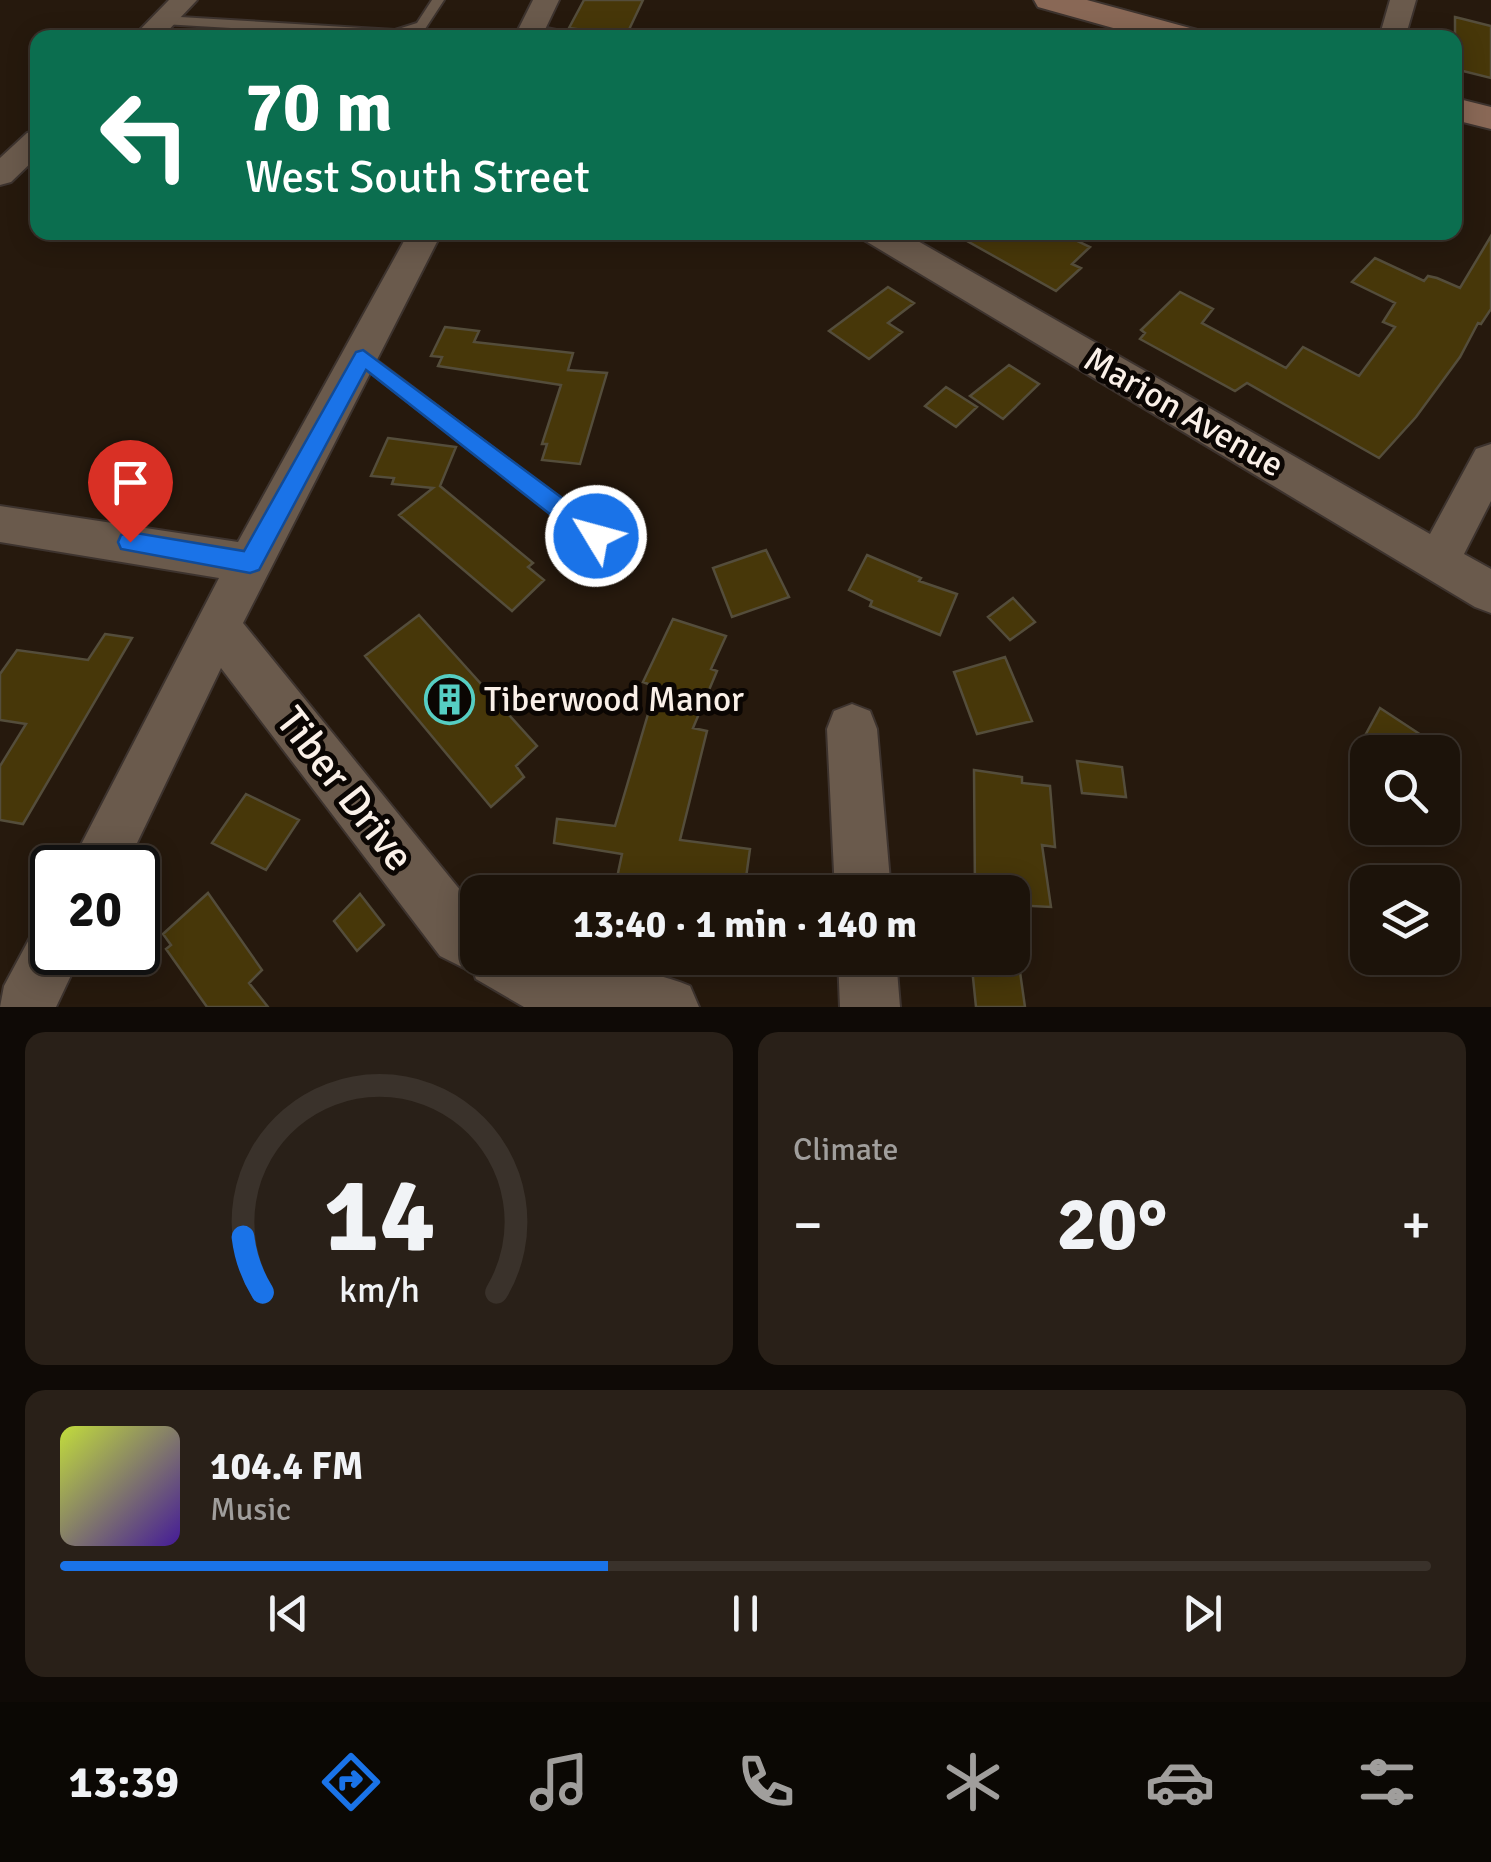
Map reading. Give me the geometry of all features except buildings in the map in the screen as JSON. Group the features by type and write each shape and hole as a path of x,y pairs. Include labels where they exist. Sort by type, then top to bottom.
{"street":[{"path":"154,29 184,0"},
{"path":"531,30 546,0"},
{"path":"1050,0 1160,30"},
{"path":"1394,30 1403,0"},
{"path":"1462,111 1491,118"},
{"path":"0,175 30,147"},
{"path":"108,845 250,563 422,240"},
{"name":"Marion Avenue","path":"890,240 1491,593"},
{"path":"1438,561 1491,461"},
{"path":"4,530 250,563"},
{"name":"Tiber Drive","path":"218,627 460,936"},
{"path":"852,729 862,875"},
{"path":"25,1007 41,975"},
{"path":"526,975 551,990 668,1007"},
{"path":"868,975 870,1007"}],"lane":[{"path":"408,30 421,26 438,0"},
{"path":"154,29 202,30"},
{"path":"363,357 596,536"}],"place":[{"name":"Tiberwood Manor","path":"449,699"}],"route":[{"path":"130,542 250,563 363,357 596,536"}]}
